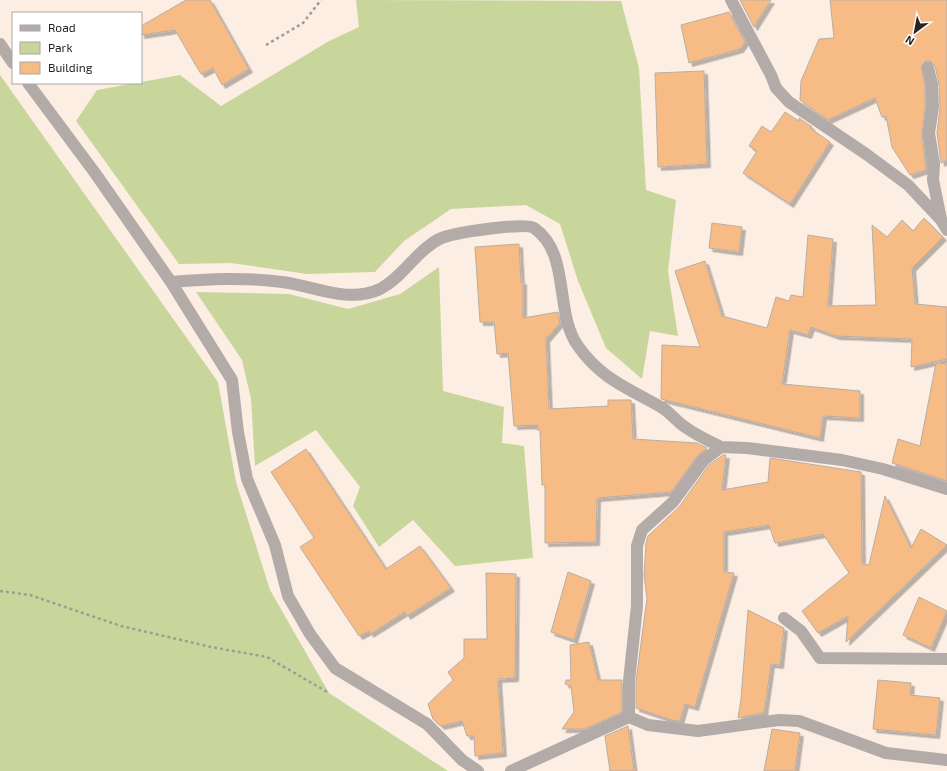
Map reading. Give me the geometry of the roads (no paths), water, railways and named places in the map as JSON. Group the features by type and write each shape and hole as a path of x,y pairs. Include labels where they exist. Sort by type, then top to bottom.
{"street":[{"path":"731,0 771,75 776,88 789,102 866,154 908,185 944,225"},
{"path":"0,44 12,62"},
{"path":"928,68 932,84 933,107 929,132 934,164 933,180 944,225"},
{"path":"29,84 95,172 171,282 232,380 238,432 247,479 275,545 288,596 310,634 335,668 427,724 462,760 478,771"},
{"path":"171,282 219,278 283,282 350,296 380,289 430,244 447,236 519,226 533,227 544,236 552,251 562,286 570,331 577,345 602,373 623,388 663,408 685,427 721,448 747,448 842,460 883,469 947,489"},
{"path":"629,717 629,681 637,606 637,546 642,530 673,502 704,460 721,448"},
{"path":"784,618 801,631 820,658 947,659"},
{"path":"511,771 629,717 648,725 698,731 779,720 799,721 886,753 947,760"}]}
